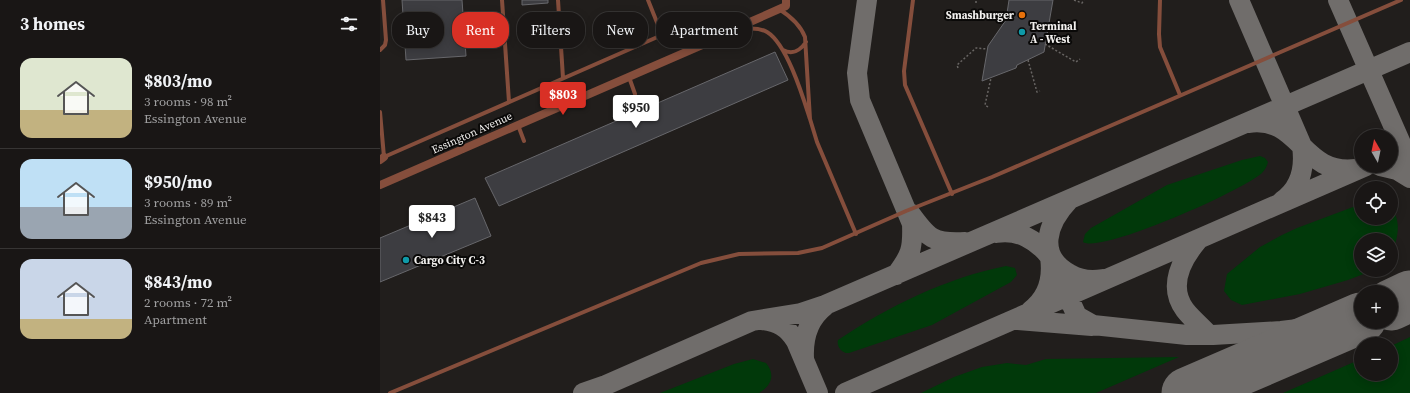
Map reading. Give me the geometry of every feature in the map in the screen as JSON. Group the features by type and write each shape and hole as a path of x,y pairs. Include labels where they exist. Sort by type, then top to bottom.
{"street":[{"name":"Essington Avenue","path":"752,21 786,6 786,0"},
{"name":"Essington Avenue","path":"380,185 695,48"}],"lane":[{"path":"380,50 385,45 386,40 383,0"},
{"path":"502,0 510,102"},
{"path":"558,0 564,78"},
{"path":"380,112 382,158 662,35 648,0"},
{"path":"913,0 904,71 905,85 952,194"},
{"path":"1160,0 1158,34 1160,47 1180,95"},
{"path":"390,393 701,263 739,254 798,253 814,251 952,194 1400,0"},
{"path":"779,9 797,23 803,32 806,42 810,119"},
{"path":"752,28 764,30 775,39 782,49 801,92 817,142 856,234"},
{"path":"782,49 790,52 796,51 802,48 806,42"},
{"path":"629,77 635,94"},
{"path":"518,125 524,141"}],"path":[{"path":"1074,0 1082,3 1084,0"},
{"path":"1046,44 1076,62 1080,59"},
{"path":"958,68 957,65 976,48 987,49"},
{"path":"1028,60 1037,92 1040,91"},
{"path":"988,106 985,105 991,78"}],"green space":[{"path":"1260,156 1265,158 1268,162 1263,172 1229,193 1143,230 1116,239 1095,243 1083,242 1085,234 1091,228 1167,185 1242,160"},
{"path":"1354,207 1354,225 1398,225 1398,233 1354,233 1354,277 1356,277 1300,294 1242,305 1231,300 1224,291 1227,274 1260,247 1297,228"},
{"path":"1006,266 1015,268 1017,275 1011,282 932,325 849,353 840,350 838,340 898,305 962,278"},
{"path":"1410,337 1410,393 1283,393 1354,362 1354,381 1398,381 1398,343"},
{"path":"1179,357 1096,393 921,393 954,377 982,367 1007,363 1026,365 1046,359"},
{"path":"753,359 766,363 771,372 771,380 769,384 759,393 660,393 734,364"}],"building":[{"path":"402,0 462,0 463,12 452,12 452,48 465,48 466,56 406,60 405,48 444,48 444,12 403,12"},
{"path":"522,0 548,0 548,3 522,5"},
{"name":"Terminal A - West","path":"1009,0 1053,0 1044,52 1017,65 1016,68 982,81 988,46 1006,20"},
{"path":"775,52 788,80 499,206 485,178"},
{"name":"Cargo City C-3","path":"475,198 491,236 380,282 380,238"}],"taxiway":[{"path":"867,0 857,73 860,100 912,224 910,251 908,257 896,275"},
{"path":"1239,0 1302,146 1303,162 1300,176 1294,190 1282,201"},
{"path":"1338,0 1410,164"},
{"path":"583,393 606,385 752,321 801,313 825,305 1410,52"},
{"path":"1248,123 1266,123 1280,128 1323,164 1338,169 1354,169"},
{"path":"845,393 1354,171"},
{"path":"1398,171 1410,178"},
{"path":"1069,200 1055,219 1048,239 1052,258 1059,267 1078,278 1086,280 1103,279"},
{"path":"910,213 932,238 945,242 965,242"},
{"path":"996,233 1012,233 1026,237 1033,241 1050,257 1051,272 1048,287 1041,300 1030,311"},
{"path":"1198,240 1182,264 1177,282 1177,292 1185,310 1209,335"},
{"path":"1050,257 1077,316 1093,325 1187,335 1213,335 1281,331 1349,323"},
{"path":"1398,297 1410,287"},
{"path":"804,358 804,343 808,329 814,317 825,306"},
{"path":"762,320 773,322 782,326 793,336 818,393"},
{"path":"1018,320 1092,326"}],"runway":[{"path":"1398,302 1410,296"},
{"path":"1187,393 1354,321"}],"place":[{"name":"Smashburger","path":"1022,15"},
{"name":"Terminal A - West","path":"1022,32"},
{"name":"Cargo City C-3","path":"406,260"}]}
